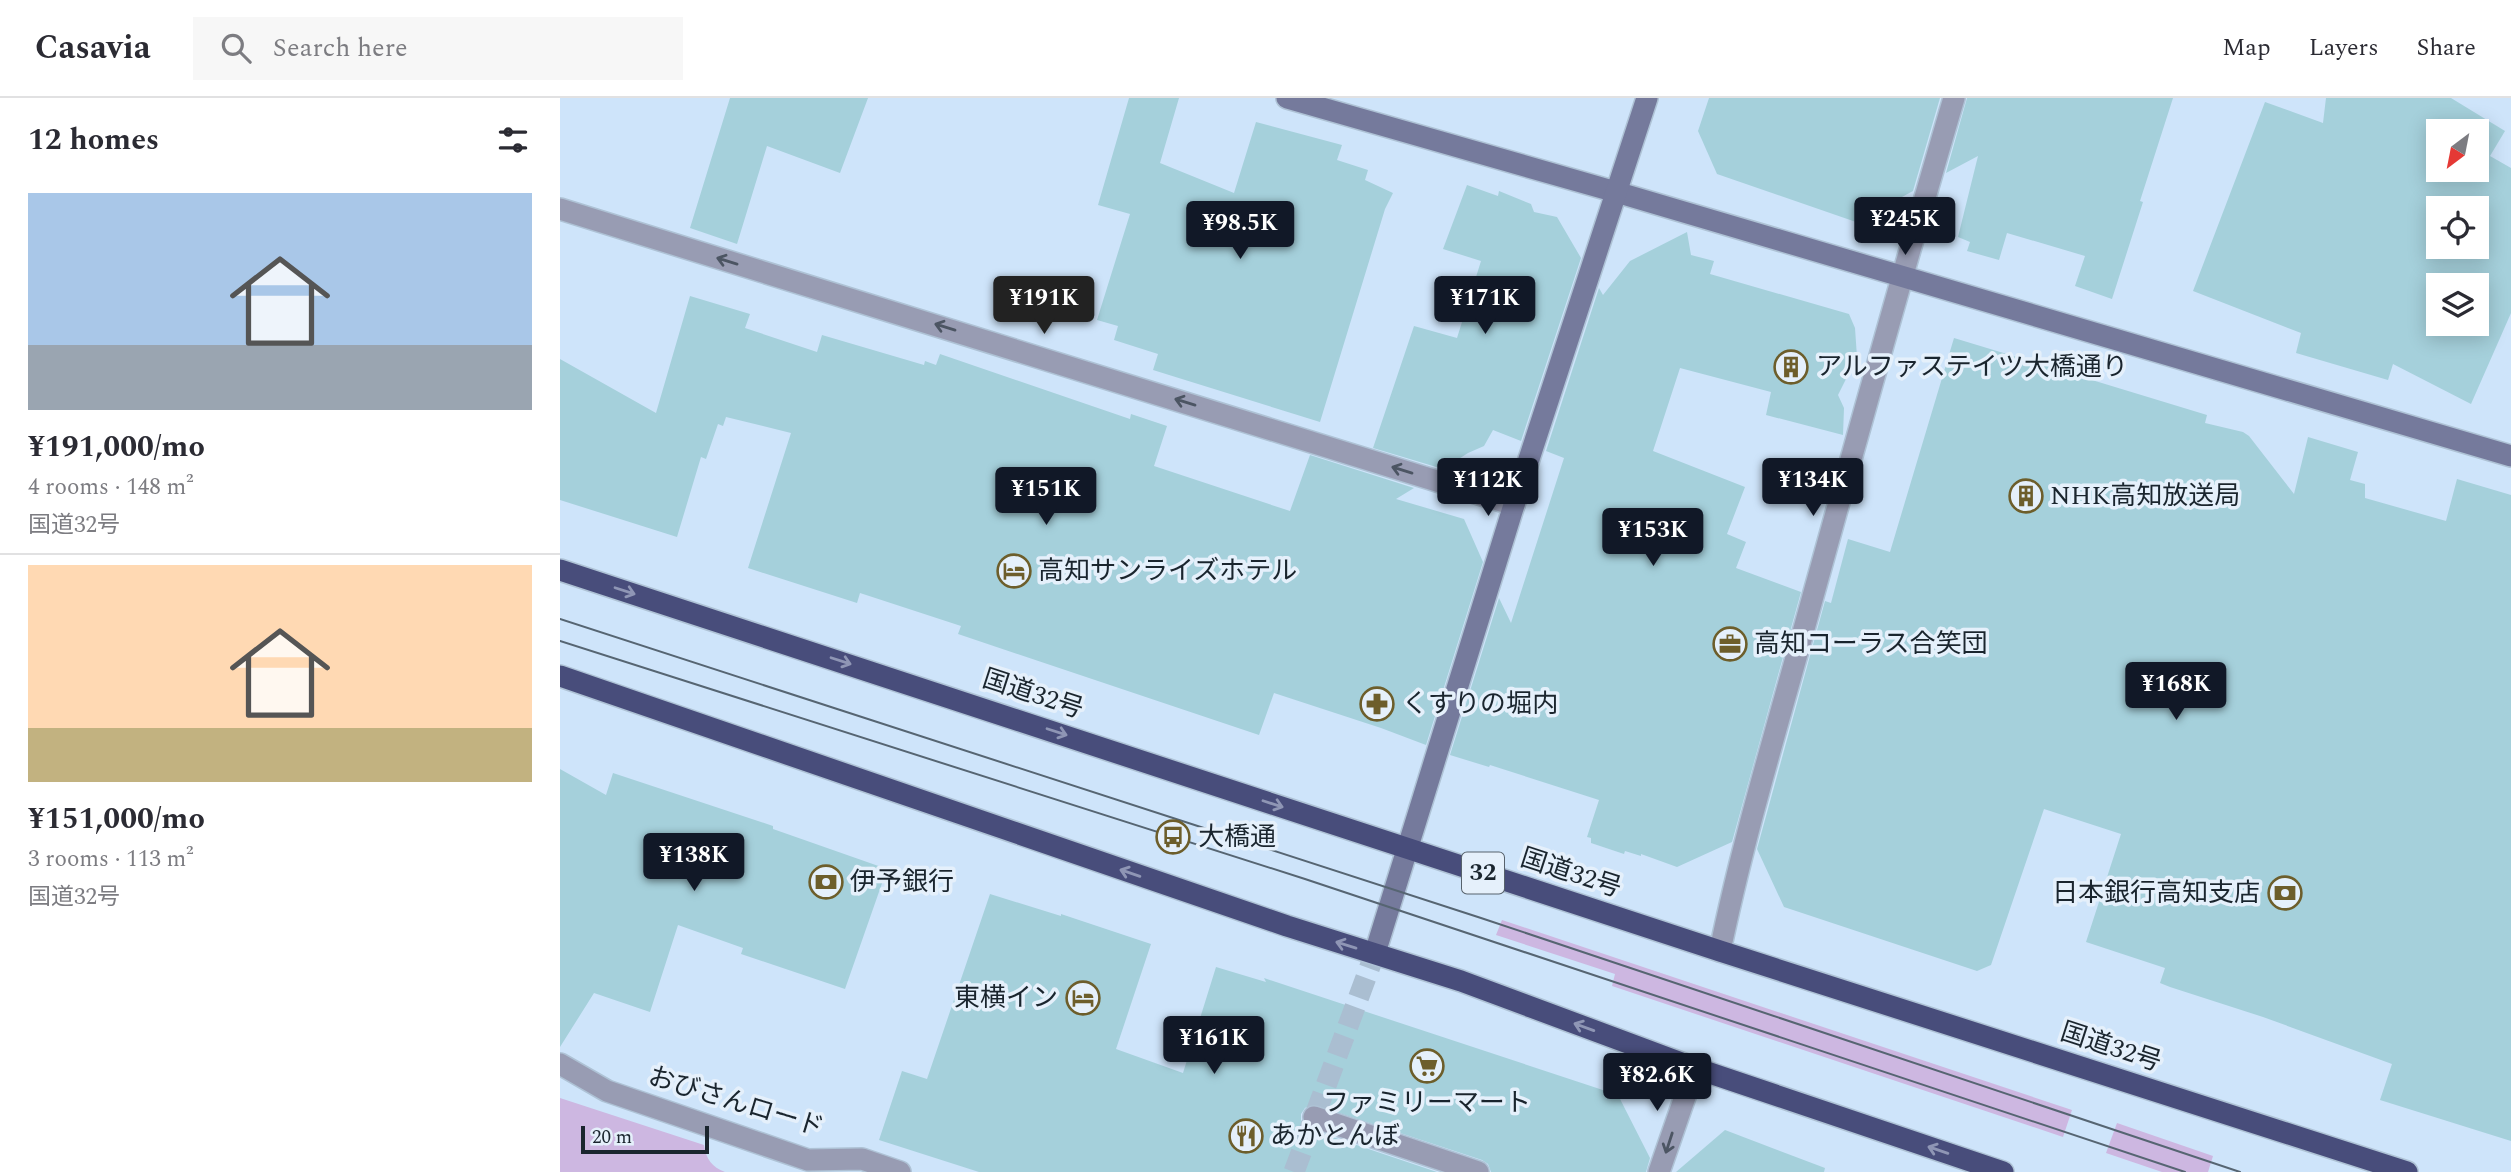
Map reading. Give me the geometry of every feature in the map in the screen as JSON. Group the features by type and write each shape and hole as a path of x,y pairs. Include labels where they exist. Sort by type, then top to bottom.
{"highway":[{"name":"国道32号","path":"560,570 1720,951 2407,1172"},
{"path":"560,676 1225,905 1461,981 1695,1068 2003,1172"}],"street":[{"path":"1375,953 1514,505 1647,98"},
{"path":"1720,951 1738,872 1901,277 1954,98"},
{"path":"1298,100 2511,456"},
{"path":"560,209 1514,505"},
{"name":"おびさんロード","path":"560,1065 607,1091 808,1160 862,1159 900,1172"},
{"path":"1660,1172 1695,1068"},
{"path":"1314,1117 1478,1172"}],"shaded area":[{"path":"1502,920 2072,1110 2063,1137 1612,986 1615,974 1496,935"},
{"path":"560,1098 704,1145 710,1162 725,1172 560,1172"},
{"path":"2117,1123 2213,1156 2208,1172 2162,1172 2106,1153"}],"building":[{"path":"730,98 868,98 840,173 767,146 737,244 690,228"},
{"path":"1129,98 1179,98 1160,163 1234,193 1256,122 1342,145 1337,160 1368,170 1365,180 1393,193 1385,209 1320,422 1153,370 1158,354 1114,340 1118,326 1097,320 1130,214 1098,205"},
{"path":"1709,98 1940,98 1913,191 1856,222 1717,174 1698,131"},
{"path":"1967,98 2173,98 2112,299 2075,286 2085,256 2007,233 1999,260 1967,251 1970,242 1958,237 1978,156 1946,173"},
{"path":"2326,98 2451,98 2485,119 2426,119 2426,182 2489,182 2489,121 2505,131 2490,156 2511,168 2511,313 2471,404 2393,364 2388,380 2296,353 2301,333 2193,291 2265,102 2323,123"},
{"path":"1467,185 1498,196 1499,191 1531,204 1534,212 1557,217 1581,258 1521,441 1493,430 1484,446 1443,469 1373,448 1414,326 1457,338 1481,261 1443,249"},
{"path":"1687,232 1691,255 1714,261 1710,274 1849,314 1855,328 1857,357 1838,395 1844,408 1843,435 1766,415 1771,392 1680,368 1653,451 1745,487 1727,534 1746,542 1736,568 1801,592 1732,842 1677,867 1641,854 1625,851 1624,854 1591,843 1591,838 1587,837 1599,800 1450,755 1499,598 1511,623 1564,458 1546,451 1599,288 1603,295 1630,261"},
{"path":"690,296 750,314 745,328 817,352 822,335 924,365 925,361 936,365 940,354 1130,419 1131,414 1167,426 1154,466 1290,511 1310,455 1414,488 1396,499 1464,519 1483,562 1426,745 1274,693 1259,735 958,634 961,626 860,593 857,603 748,568 791,433 726,417 723,426 718,424 706,459 701,457 677,537 560,500 560,359 656,413"},
{"path":"1954,338 2207,415 2205,423 2243,432 2249,436 2294,494 2308,437 2358,452 2350,480 2365,484 2365,498 2446,521 2457,479 2511,495 2511,1141 2380,1100 2392,1064 2263,1017 2170,987 2160,983 2165,968 2086,942 2121,834 2044,809 1991,965 1977,971 1784,907 1757,849 1825,601 1831,603 1848,539 1890,552"},
{"path":"560,769 606,795 613,773 773,826 773,829 887,869 845,989 741,954 743,948 678,925 650,1012 594,993 560,1047"},
{"path":"990,894 1151,944 1116,1049 1183,1073 1216,967 1266,982 1264,978 1618,1095 1650,1158 1646,1172 1491,1172 1488,1164 1482,1160 1312,1104 1301,1114 1301,1120 1309,1129 1437,1172 979,1172 879,1140 902,1071 927,1079"},
{"path":"1725,1130 1825,1168 1824,1172 1676,1172"}],"tunnel":[{"path":"1294,1172 1375,953"}],"tram line":[{"path":"560,619 1481,918 2240,1172"},
{"path":"560,641 1305,879 2185,1172"}],"place":[{"name":"アルファステイツ大橋通り","path":"1791,367"},
{"name":"NHK高知放送局","path":"2026,496"},
{"name":"高知サンライズホテル","path":"1014,571"},
{"name":"高知コーラス合笑団","path":"1730,644"},
{"name":"くすりの堀内","path":"1377,704"},
{"name":"大橋通","path":"1173,837"},
{"name":"伊予銀行","path":"826,882"},
{"name":"日本銀行高知支店","path":"2285,893"},
{"name":"東横イン","path":"1083,998"},
{"name":"ファミリーマート","path":"1427,1066"},
{"name":"あかとんぼ","path":"1246,1136"}]}
